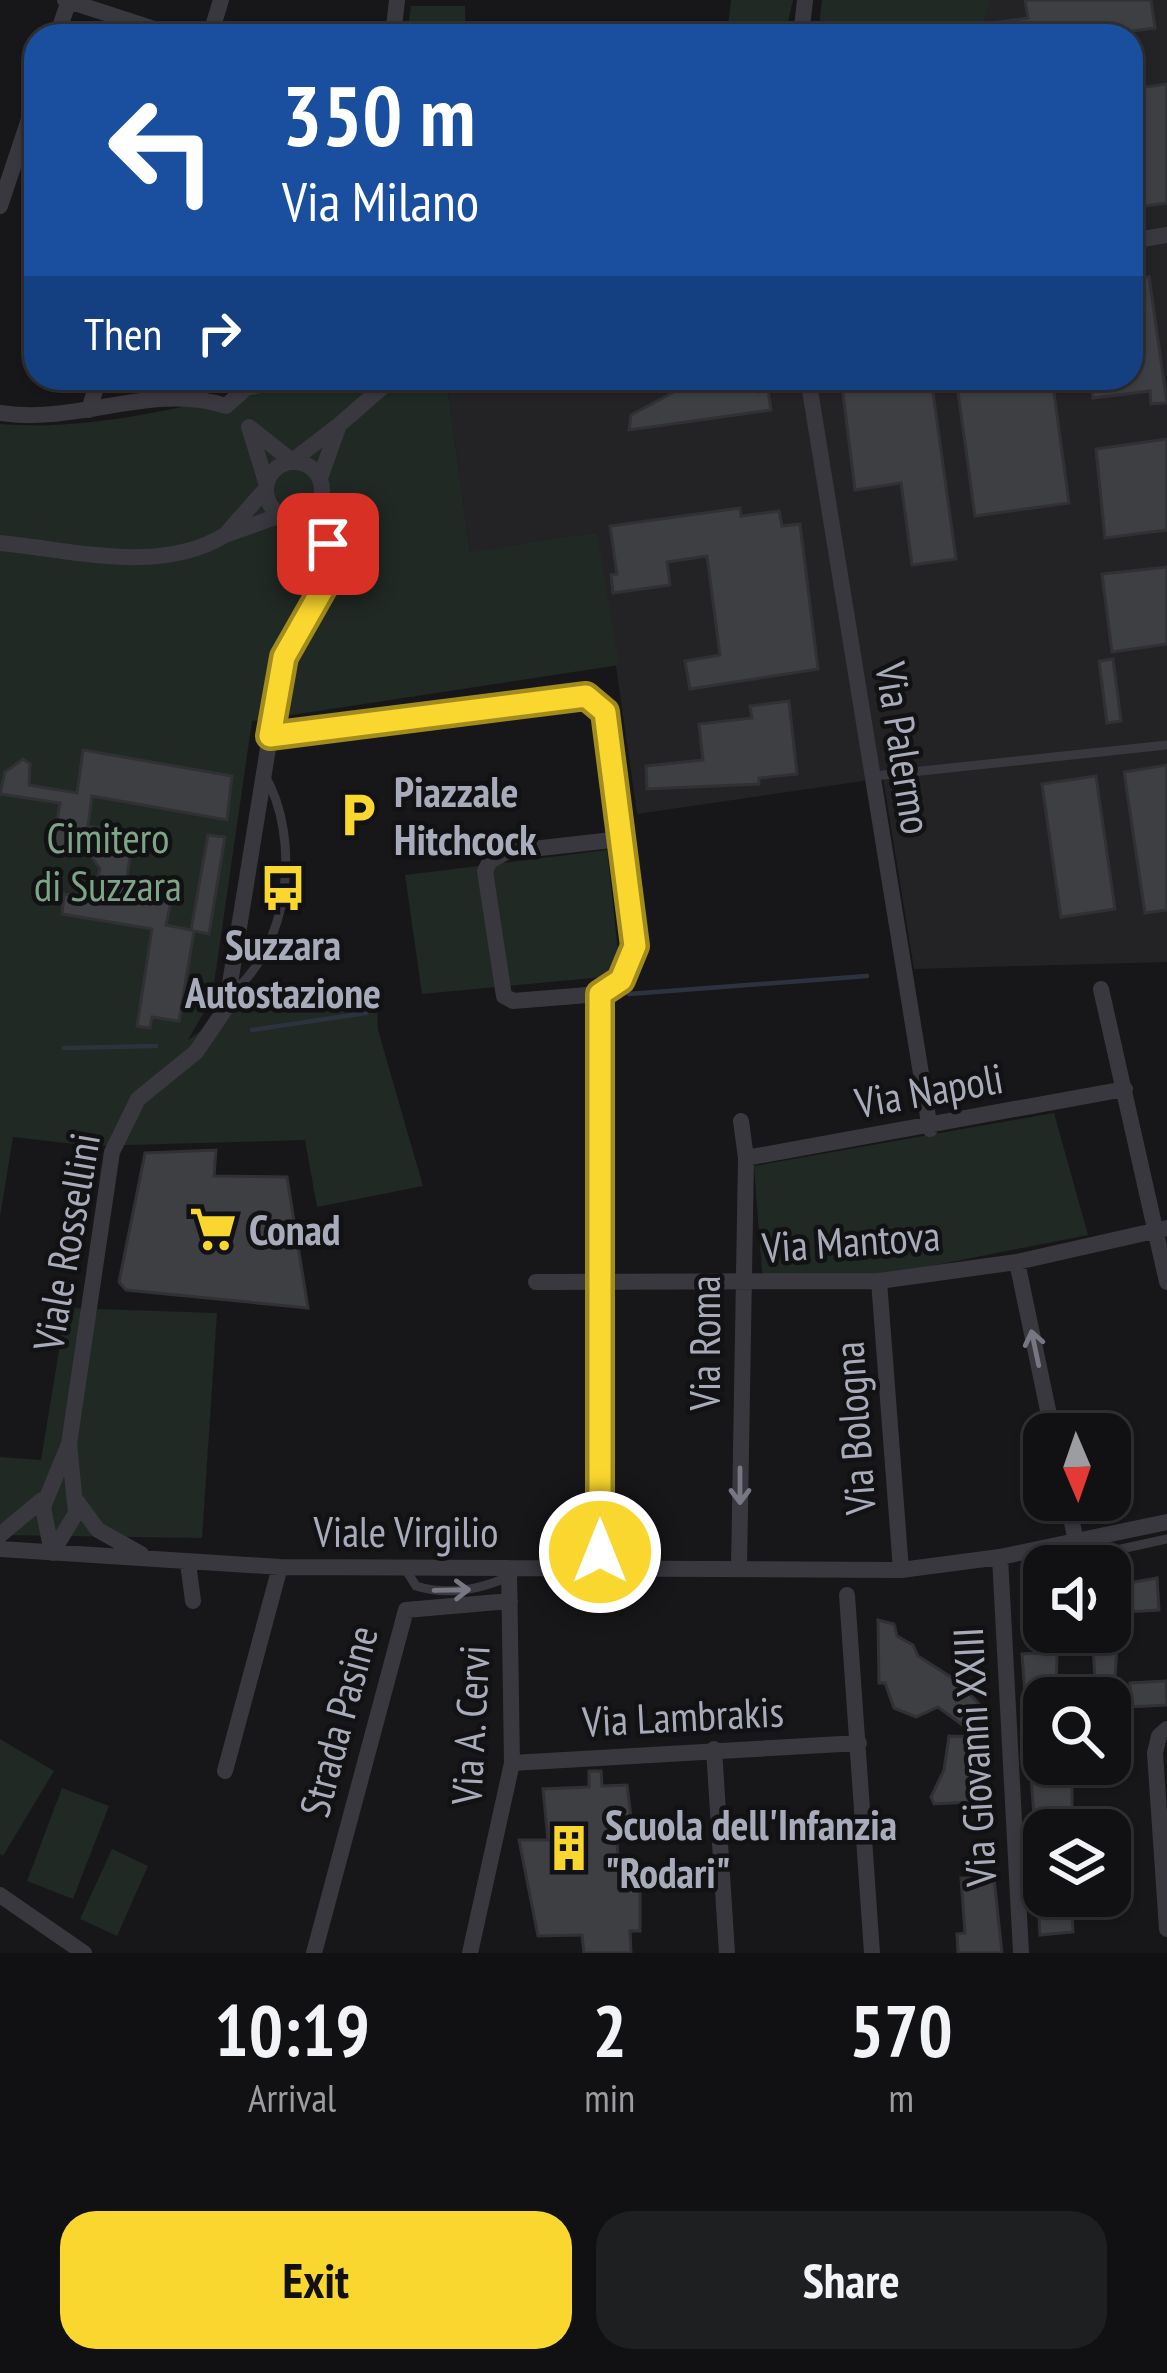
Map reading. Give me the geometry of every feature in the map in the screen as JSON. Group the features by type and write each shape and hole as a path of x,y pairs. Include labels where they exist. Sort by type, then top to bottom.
{"street":[{"path":"67,0 140,24"},
{"path":"0,206 24,134"},
{"path":"89,410 95,390"},
{"path":"226,406 244,390"},
{"path":"225,535 276,467 292,461 380,390"},
{"name":"Via Palermo","path":"810,390 930,1129"},
{"path":"0,413 38,416 199,398 226,406 320,478"},
{"path":"328,544 320,478 339,424"},
{"path":"249,427 266,486 288,516 328,544"},
{"path":"0,543 167,557 201,550 225,535 311,512 320,502"},
{"name":"Viale Rossellini","path":"69,1444 112,1152 138,1100 196,1052 230,994 284,657 330,576 328,544"},
{"path":"270,736 586,696 605,712 621,839 634,957 621,980 600,994 513,1001 504,996 485,872 490,861 506,853 621,839"},
{"path":"1101,989 1161,1229 1167,1282"},
{"path":"600,994 600,1566"},
{"name":"Via Napoli","path":"746,1158 930,1129 1125,1090"},
{"name":"Via Roma","path":"740,1568 740,1285 746,1158 741,1120"},
{"name":"Via Mantova","path":"536,1282 879,1281 1017,1262 1161,1229"},
{"path":"1017,1262 1049,1413"},
{"name":"Via Bologna","path":"879,1281 901,1570"},
{"path":"52,1553 42,1519 69,1444"},
{"path":"52,1553 71,1527 74,1498 69,1444"},
{"path":"0,1535 32,1512 50,1490"},
{"path":"74,1498 98,1530 121,1547 158,1561"},
{"name":"Viale Virgilio","path":"1082,1545 1167,1522"},
{"name":"Viale Virgilio","path":"0,1549 188,1563 510,1572 600,1566 901,1570 1023,1554"},
{"name":"Via Giovanni XXIII","path":"1000,1557 1021,1953"},
{"path":"188,1563 193,1601"},
{"path":"225,1772 280,1567"},
{"name":"Via A. Cervi","path":"470,1953 508,1800 512,1763 510,1572"},
{"path":"848,1595 872,1953"},
{"name":"Strada Pasine","path":"314,1953 406,1610 511,1601"},
{"path":"1167,1730 1159,1736 1155,1753 1167,1929"},
{"name":"Via Lambrakis","path":"512,1763 859,1744"},
{"path":"714,1749 727,1953"},
{"path":"0,1894 85,1953"}],"lane":[{"path":"872,776 1167,745"},
{"path":"230,994 264,960 280,898 284,824 264,774"},
{"path":"1103,1545 1167,1539"}],"shaded area":[{"path":"991,0 1167,0 1167,962 914,969 883,778 637,814 597,532 470,553 448,390 1143,390 1143,24 983,24"}],"green space":[{"path":"731,0 793,0 788,24 728,24"},
{"path":"822,0 991,0 983,24 819,24"},
{"path":"411,6 465,6 466,24 409,24"},
{"name":"Cimitero di Suzzara","path":"254,390 448,390 470,552 597,532 619,665 252,721 212,998 188,1040 239,1003 271,992 377,1003 378,1030 423,1186 317,1207 305,1140 92,1146 13,1137 0,1217 0,424 77,423"},
{"path":"607,850 619,960 603,977 422,994 405,875"},
{"path":"1054,1113 1088,1235 881,1276 763,1284 754,1166"},
{"path":"66,1308 217,1313 202,1538 0,1535 0,1457 41,1460"},
{"path":"0,1739 54,1771 3,1856 0,1854"},
{"path":"62,1788 109,1806 73,1899 27,1881"},
{"path":"112,1849 148,1866 117,1936 80,1919"}],"building":[{"path":"1025,0 1151,0 1155,28 1143,30 1143,24 999,24 1028,18"},
{"path":"1167,84 1167,203 1143,206 1143,87"},
{"path":"1149,277 1167,403 1151,404 1150,391 1093,398 1092,390 1143,390 1143,278"},
{"path":"678,390 768,390 771,410 629,430 631,415"},
{"path":"842,390 933,390 956,559 912,565 901,483 855,490"},
{"path":"958,390 1054,390 1069,503 975,516"},
{"path":"1167,439 1167,530 1105,538 1096,449"},
{"path":"740,508 741,516 779,511 782,526 800,524 818,669 690,689 685,661 720,655 707,556 667,562 670,585 613,593 611,575 617,574 610,526"},
{"path":"1167,567 1167,644 1112,652 1102,574"},
{"path":"1113,659 1121,721 1107,723 1099,661"},
{"path":"789,701 797,774 759,778 759,784 647,789 646,766 703,760 699,724 752,718 750,706"},
{"path":"83,750 232,776 227,820 92,796 88,826 134,834 124,894 171,902 166,925 191,930 208,835 225,837 209,934 194,931 179,1021 152,1017 150,1028 137,1026 152,929 62,914 64,894 82,897 96,886 100,869 89,853 53,847 60,803 0,794 5,772 23,759 30,764 29,785 77,793"},
{"path":"1167,765 1167,910 1145,913 1124,772"},
{"path":"1096,776 1115,909 1061,917 1042,784"},
{"name":"Conad","path":"216,1150 214,1176 287,1177 308,1308 126,1290 119,1282 145,1153"},
{"path":"1157,1578 1159,1610 1131,1612 1131,1583"},
{"path":"878,1620 894,1624 897,1636 913,1645 918,1656 957,1681 982,1707 990,1731 986,1782 991,1801 934,1804 931,1797 944,1770 949,1736 979,1737 938,1707 916,1717 894,1708 885,1683 879,1683"},
{"path":"1057,1653 1056,1677 1024,1677 1022,1654"},
{"path":"1093,1653 1117,1653 1115,1677 1095,1677"},
{"path":"1166,1681 1167,1705 1131,1707 1131,1683"},
{"name":"Scuola dell'Infanzia \"Rodari\"","path":"589,1771 601,1771 602,1786 627,1785 631,1817 615,1816 618,1856 634,1858 635,1878 640,1878 640,1931 630,1931 631,1953 584,1953 582,1935 538,1936 519,1840 548,1840 543,1789 589,1787"},
{"path":"1032,1785 1072,1785 1072,1809 1033,1809"},
{"path":"961,1878 994,1878 1002,1953 958,1953 957,1934 965,1933"},
{"path":"1039,1917 1072,1917 1073,1932 1040,1935"}],"waterway":[{"path":"629,994 867,976"},
{"path":"252,1030 366,1013"},
{"path":"64,1048 156,1046"}],"place":[{"name":"Piazzale Hitchcock","path":"358,815"},
{"name":"Suzzara Autostazione","path":"283,888"},
{"name":"Conad","path":"213,1229"},
{"name":"Scuola dell'Infanzia \"Rodari\"","path":"569,1848"}],"route":[{"path":"328,544 333,565 330,576 284,657 270,736 586,696 605,712 635,946 632,964 621,980 600,994 600,1552"}]}
